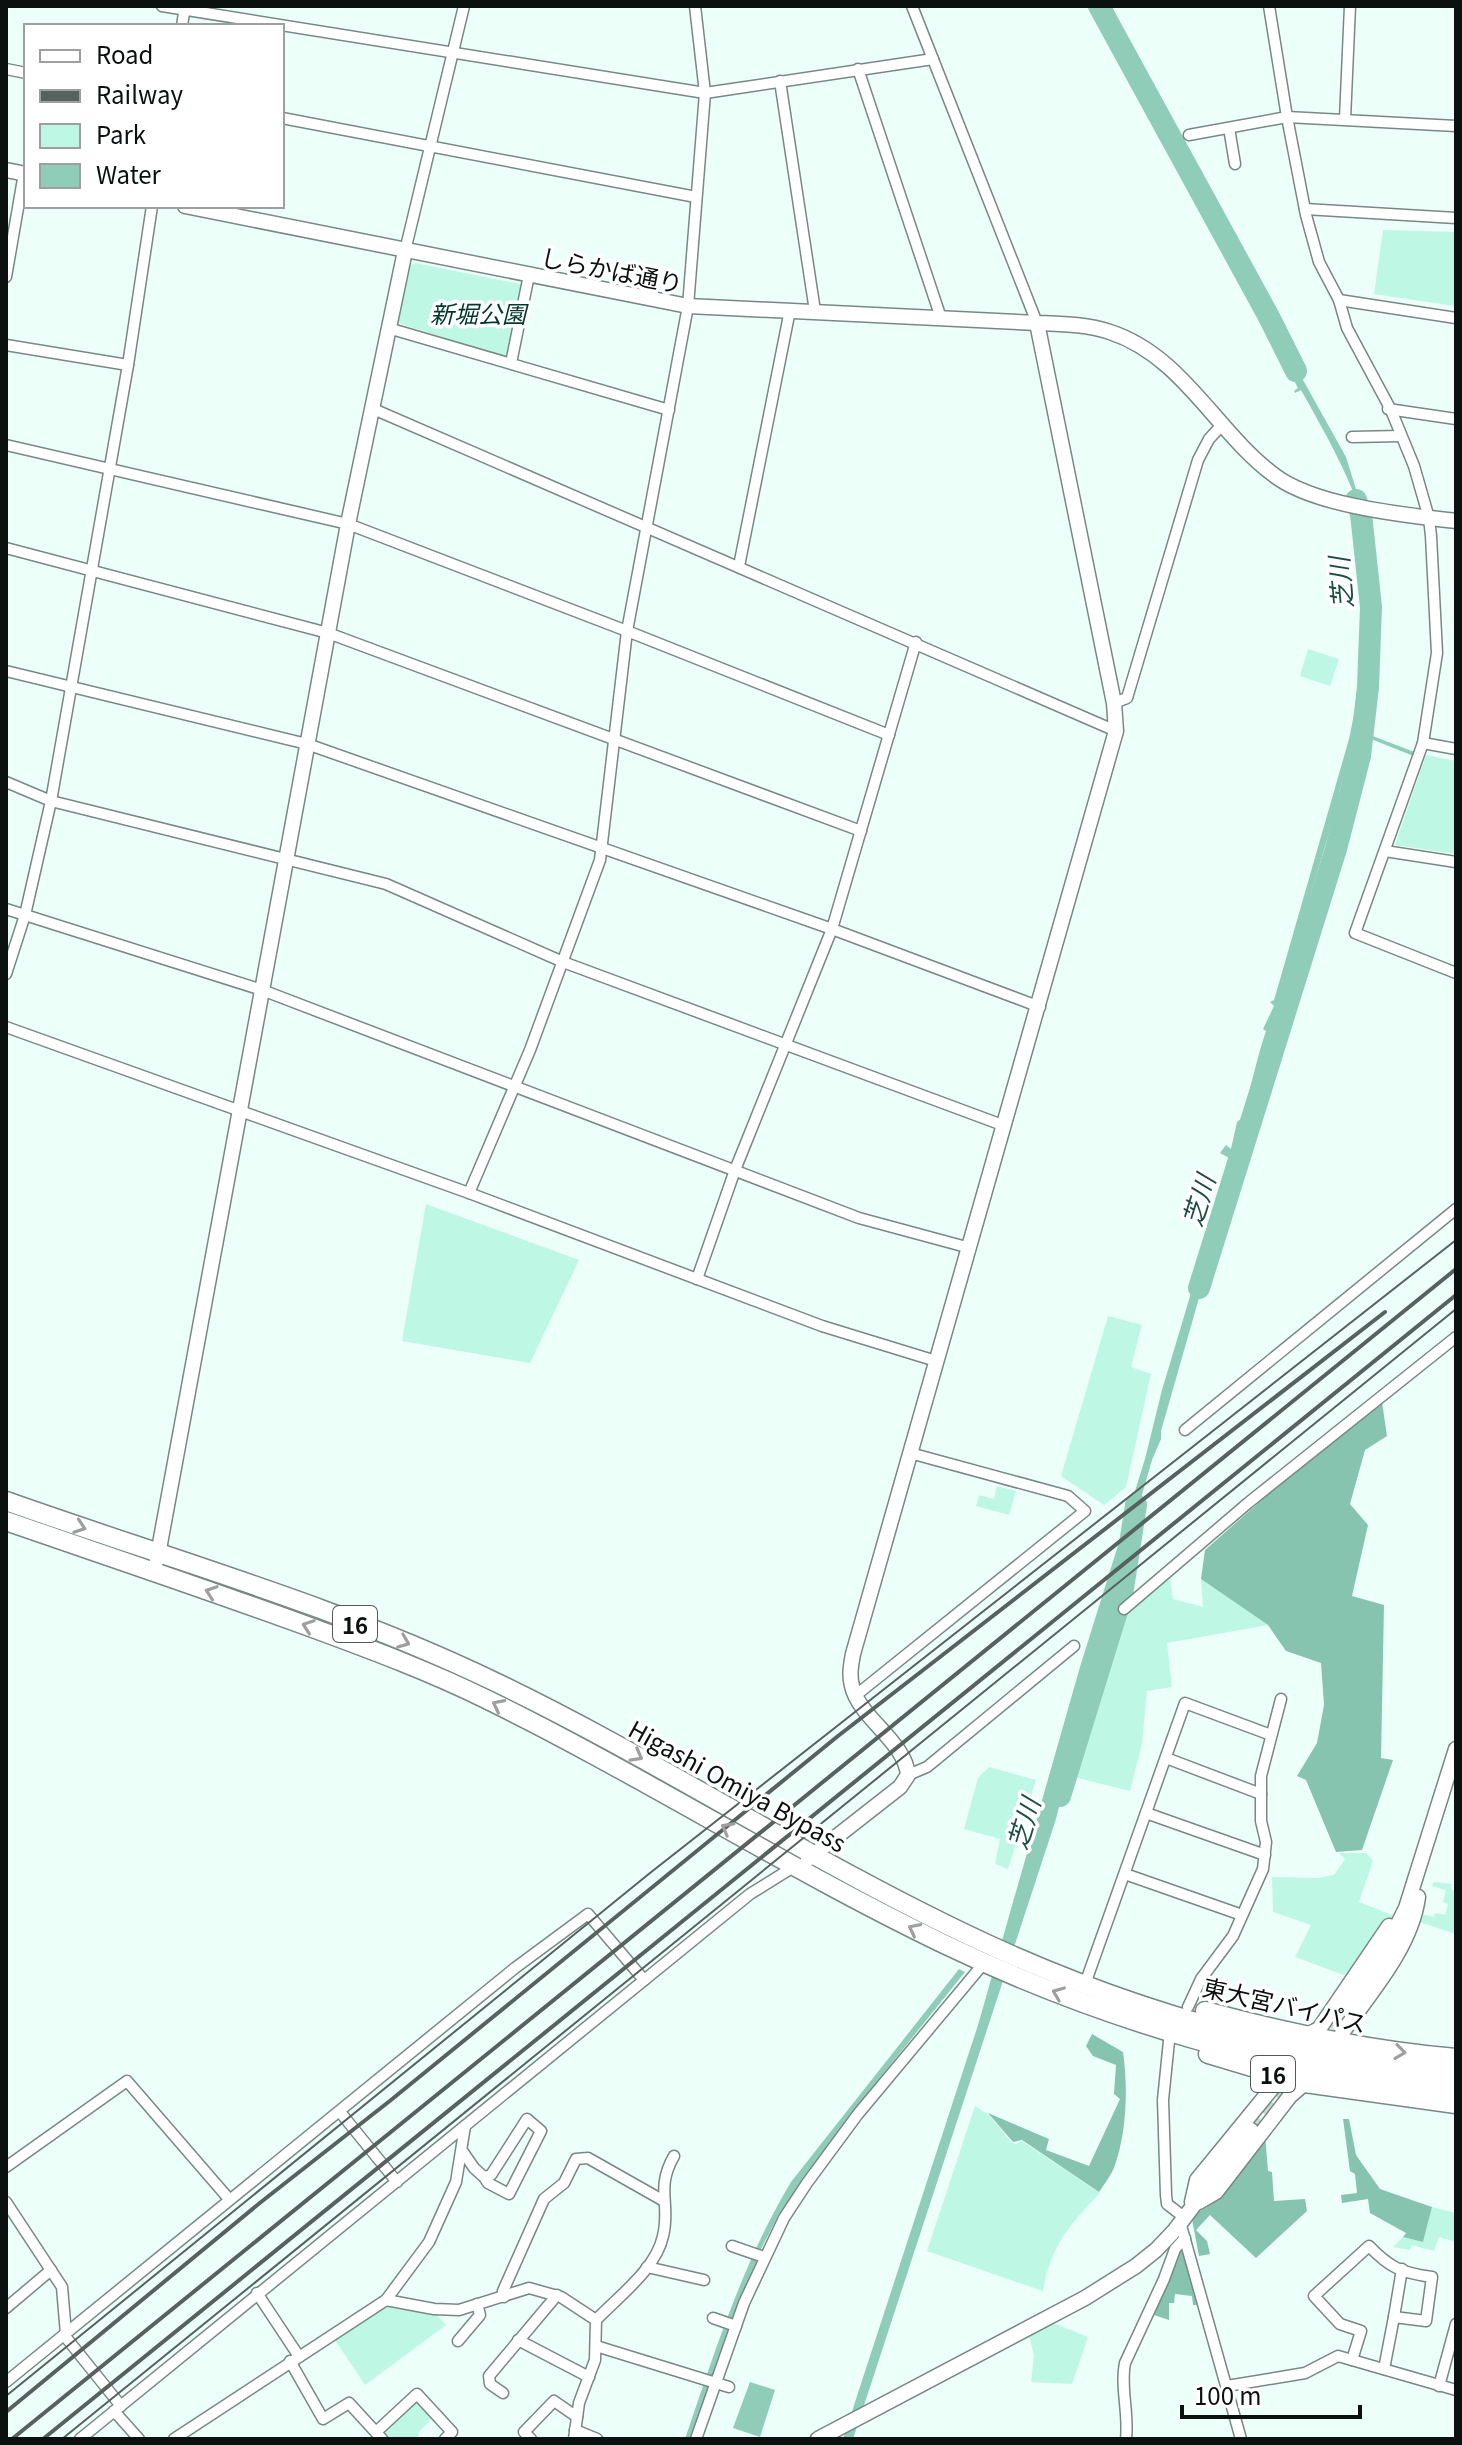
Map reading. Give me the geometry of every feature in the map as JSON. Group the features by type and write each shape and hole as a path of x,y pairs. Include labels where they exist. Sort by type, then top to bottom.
{"highway":[{"name":"Higashi Omiya Bypass","path":"6,1501 483,1697 916,1930 987,1953"},
{"name":"Higashi Omiya Bypass","path":"6,1521 264,1589 492,1681 574,1722 987,1953 1182,2036 1298,2065 1366,2078 1456,2089"},
{"name":"Higashi Omiya Bypass","path":"1020,1968 1085,1984 1101,2000 1301,2049 1456,2074"},
{"name":"東大宮バイパス","path":"1101,2000 1188,2007 1345,2044 1456,2058"},
{"name":"16","path":"1101,2000 1169,2041 1269,2073 1305,2083 1456,2104"}],"street":[{"path":"162,6 282,24"},
{"path":"156,1563 348,524 405,251 464,6"},
{"path":"469,1193 516,1085 602,849 627,631 688,306 705,93 695,6"},
{"path":"908,1775 905,1761 855,1696 850,1671 853,1654 1040,1007 1116,731 1114,703 1037,323 912,6"},
{"path":"1269,6 1287,117 1319,262 1339,300 1347,328 1414,466 1429,518 1437,653 1423,743 1355,933 1456,973"},
{"path":"1345,119 1350,6"},
{"path":"284,24 705,93 933,59"},
{"path":"858,69 941,318"},
{"path":"780,81 815,311"},
{"path":"1189,135 1287,117 1456,126"},
{"path":"284,118 696,197"},
{"path":"1229,128 1235,164"},
{"path":"6,277 24,179"},
{"path":"6,974 25,915 51,801 128,365 152,208"},
{"name":"しらかば通り","path":"195,208 688,306 1037,323 1110,332 1145,349 1176,373 1222,425 1274,476 1291,486 1338,501 1456,521"},
{"path":"1305,209 1456,218"},
{"path":"511,363 529,275"},
{"path":"1339,300 1456,318"},
{"path":"739,566 790,310"},
{"path":"388,328 669,410"},
{"path":"6,345 128,365"},
{"path":"371,408 1116,731"},
{"path":"1388,409 1456,419"},
{"path":"1114,703 1127,698 1198,460 1209,439 1222,425"},
{"path":"1352,437 1401,436"},
{"path":"6,445 348,524 889,735"},
{"path":"6,548 328,633 861,831"},
{"path":"697,1279 735,1170 832,929 916,642"},
{"path":"6,671 307,744 832,929 1040,1007"},
{"path":"1423,743 1456,749"},
{"path":"6,782 51,801 386,884 563,962 1005,1126"},
{"path":"1385,851 1456,862"},
{"path":"6,909 262,990 859,1218 970,1248"},
{"path":"6,1027 469,1193 822,1326 936,1361"},
{"path":"1185,1430 1456,1209"},
{"path":"1124,1609 1248,1503 1456,1337"},
{"path":"855,1696 1085,1511 1068,1496 910,1453"},
{"path":"80,2439 750,1894 815,1856 900,1787 908,1775 927,1767 1074,1646"},
{"path":"1188,2007 1201,1979 1233,1936 1263,1869 1266,1842 1261,1821 1261,1776 1281,1699"},
{"path":"1085,1984 1185,1703 1271,1735"},
{"path":"1349,2006 1396,1930 1406,1908 1456,1749"},
{"path":"1166,1758 1261,1794"},
{"path":"1146,1813 1265,1855"},
{"path":"1304,2036 1319,2029 1385,1933 1402,1906 1423,1853"},
{"path":"1345,2044 1342,2033 1395,1955 1410,1925 1417,1904 1423,1853"},
{"path":"1125,1874 1242,1915"},
{"path":"6,2382 515,1968 588,1914 644,1980"},
{"path":"696,2439 735,2326 775,2233 795,2198 844,2131 987,1953"},
{"path":"1169,2041 1163,2100 1166,2195 1167,2204 1185,2215"},
{"path":"1241,2439 1185,2238 1185,2215 1197,2180 1273,2087 1269,2073"},
{"path":"6,2167 127,2081 229,2199"},
{"path":"1185,2215 1216,2192 1290,2096 1305,2083"},
{"path":"340,2112 397,2182"},
{"path":"463,2152 488,2183 509,2194 541,2131 527,2119 491,2175 484,2177"},
{"path":"175,2439 386,2300 429,2242 456,2182 465,2126"},
{"path":"818,2439 1115,2281 1156,2250 1251,2130"},
{"path":"597,2439 575,2435 579,2403 596,2346 596,2320 647,2267 663,2238 665,2171 674,2156"},
{"path":"504,2297 503,2291 544,2199 564,2183 576,2159 588,2158 664,2201"},
{"path":"6,2202 62,2287 65,2334 139,2439"},
{"path":"1126,2439 1127,2405 1122,2375 1125,2363 1175,2249 1185,2238"},
{"path":"732,2246 764,2257"},
{"path":"1352,2360 1361,2331 1340,2324 1314,2296 1369,2246 1388,2265 1411,2274 1432,2277 1426,2321 1394,2317"},
{"path":"647,2267 704,2280"},
{"path":"1384,2369 1402,2269"},
{"path":"6,2308 51,2270"},
{"path":"386,2300 434,2309 459,2310 529,2288 557,2295 596,2320"},
{"path":"257,2293 294,2358 323,2419 349,2403 379,2436 417,2394 452,2432 445,2439"},
{"path":"503,2393 490,2384 489,2376 557,2295"},
{"path":"458,2341 480,2315 477,2304"},
{"path":"716,2320 735,2326"},
{"path":"1439,2386 1456,2324"},
{"path":"518,2340 589,2377"},
{"path":"596,2346 729,2387"},
{"path":"1227,2386 1305,2373 1338,2356 1456,2390"},
{"path":"531,2439 524,2432 554,2401 577,2417"}],"green space":[{"path":"1383,230 1456,232 1455,306 1374,294"},
{"name":"新堀公園","path":"415,263 520,284 523,288 510,353 505,357 401,324 398,320 411,265"},
{"path":"1308,649 1339,659 1330,686 1300,676"},
{"path":"1426,755 1456,761 1456,854 1395,845"},
{"path":"426,1204 579,1260 530,1363 402,1341"},
{"path":"1108,1316 1142,1325 1131,1367 1151,1374 1126,1487 1104,1505 1061,1476"},
{"path":"997,1486 1016,1491 1009,1515 976,1506 979,1495 994,1499"},
{"path":"1164,1576 1170,1577 1173,1599 1203,1607 1201,1579 1268,1625 1167,1643 1172,1687 1147,1691 1142,1744 1130,1791 1074,1777 1126,1600"},
{"path":"989,1767 1036,1780 1008,1869 995,1864 1000,1839 964,1829 978,1778"},
{"path":"1339,1853 1366,1853 1373,1861 1359,1902 1394,1916 1352,1978 1295,1957 1311,1925 1273,1912 1272,1877 1318,1878 1334,1875 1345,1859"},
{"path":"1434,1882 1452,1884 1451,1890 1456,1891 1456,1934 1419,1922 1421,1914 1434,1917 1435,1913 1445,1915 1448,1904 1443,1902 1446,1890 1432,1886"},
{"path":"975,2106 989,2115 1011,2142 1016,2144 1022,2141 1100,2193 1079,2215 1056,2249 1043,2291 927,2251"},
{"path":"1432,2207 1456,2213 1456,2242 1439,2237 1434,2251 1412,2245 1410,2250 1393,2247 1403,2237 1423,2242"},
{"path":"387,2306 436,2314 446,2325 365,2385 335,2340"},
{"path":"1053,2323 1088,2337 1072,2384 1031,2382 1034,2355 1029,2336"},
{"path":"415,2401 420,2401 434,2416 416,2439 388,2439 384,2430"}],"shaded area":[{"path":"1382,1402 1387,1436 1365,1450 1350,1504 1368,1525 1352,1596 1384,1605 1381,1758 1393,1760 1362,1850 1336,1852 1306,1780 1297,1776 1317,1743 1324,1705 1321,1663 1286,1651 1268,1625 1201,1579 1205,1550 1273,1490"},
{"path":"1092,2034 1123,2052 1126,2080 1119,2152 1112,2172 1099,2192 1022,2140 1013,2142 988,2113 1049,2139 1046,2150 1089,2166 1120,2099 1114,2094 1116,2065 1093,2056 1086,2046"},
{"path":"1343,2119 1349,2119 1356,2155 1380,2189 1432,2207 1423,2242 1403,2237 1406,2233 1370,2213 1368,2199 1342,2203 1341,2195 1357,2193 1355,2174 1350,2171"},
{"path":"1265,2134 1274,2201 1305,2199 1307,2211 1256,2258 1210,2215 1196,2230 1207,2241 1210,2254 1199,2256 1192,2219 1217,2199"},
{"path":"1184,2243 1197,2305 1193,2305 1192,2296 1175,2294 1174,2303 1169,2303 1169,2320 1151,2314 1177,2251"}],"water":[{"path":"1283,344 1346,457 1369,531 1376,580 1377,638 1357,730 1417,753 1416,757 1356,733 1301,927 1311,931 1306,937 1299,930 1299,943 1290,967 1282,1013 1279,1014 1245,1119 1239,1157 1206,1260 1209,1263 1161,1439 1152,1460 1102,1634 1056,1819 853,2439 843,2439 978,2025 1080,1667 1145,1459 1162,1390 1231,1159 1220,1153 1226,1145 1231,1149 1237,1122 1242,1118 1266,1031 1263,1029 1274,1006 1270,1002 1274,1000 1349,739 1358,695 1361,696 1371,618 1366,540 1352,489 1341,464 1301,390 1294,391 1298,388 1284,362 1288,363 1287,357 1278,347"},
{"path":"959,1969 965,1972 867,2094 779,2214 761,2249 692,2439 685,2439 744,2275 791,2182"},
{"path":"750,2382 775,2390 760,2437 733,2428"}],"waterway":[{"name":"芝川","path":"1099,6 1296,371"},
{"name":"芝川","path":"1199,1288 1336,849 1360,756 1368,687 1371,607 1361,514 1356,500"},
{"name":"芝川","path":"1060,1796 1122,1595 1136,1505"}],"tunnel":[{"path":"1320,2046 1349,2006"},
{"path":"1251,2130 1296,2075"}],"tram line":[{"path":"6,2396 650,1873 1456,1240"},
{"path":"62,2439 1456,1309"}],"railway":[{"path":"12,2439 1456,1269"},
{"path":"43,2439 1456,1295"},
{"path":"6,2412 838,1736 1385,1312"}]}
